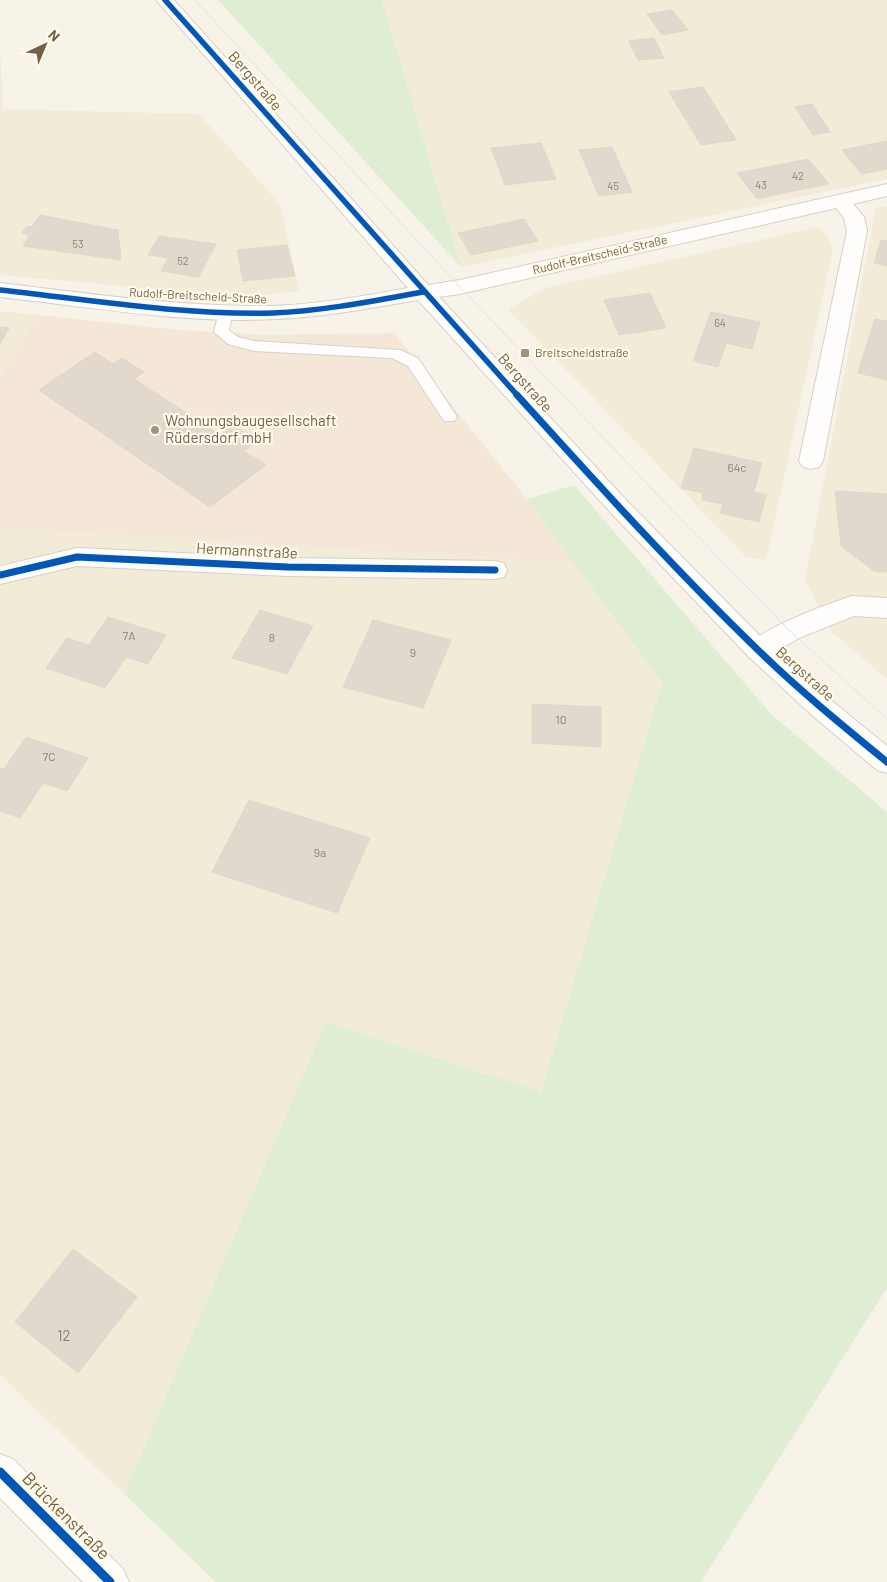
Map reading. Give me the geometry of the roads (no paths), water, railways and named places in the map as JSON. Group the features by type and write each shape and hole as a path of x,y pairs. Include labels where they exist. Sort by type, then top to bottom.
{"street":[{"name":"Bergstraße","path":"165,0 423,292 619,507 758,650 823,710 887,762"},
{"name":"Rudolf-Breitscheid-Straße","path":"0,290 254,313 338,307 460,287 887,190"},
{"path":"811,461 857,231 854,217 840,200"},
{"name":"Hermannstraße","path":"0,575 76,557 288,567 495,570"},
{"path":"758,650 790,631 852,606 887,608"},
{"name":"Brückenstraße","path":"0,1472 110,1582"}],"lane":[{"path":"226,311 221,332 233,341 254,346 395,353 413,362 450,417"}],"tram line":[{"path":"195,0 460,287 673,511 790,631 887,719"}],"place":[{"name":"Breitscheidstraße","path":"525,353"},
{"name":"Wohnungsbaugesellschaft Rüdersdorf mbH","path":"155,430"}]}
